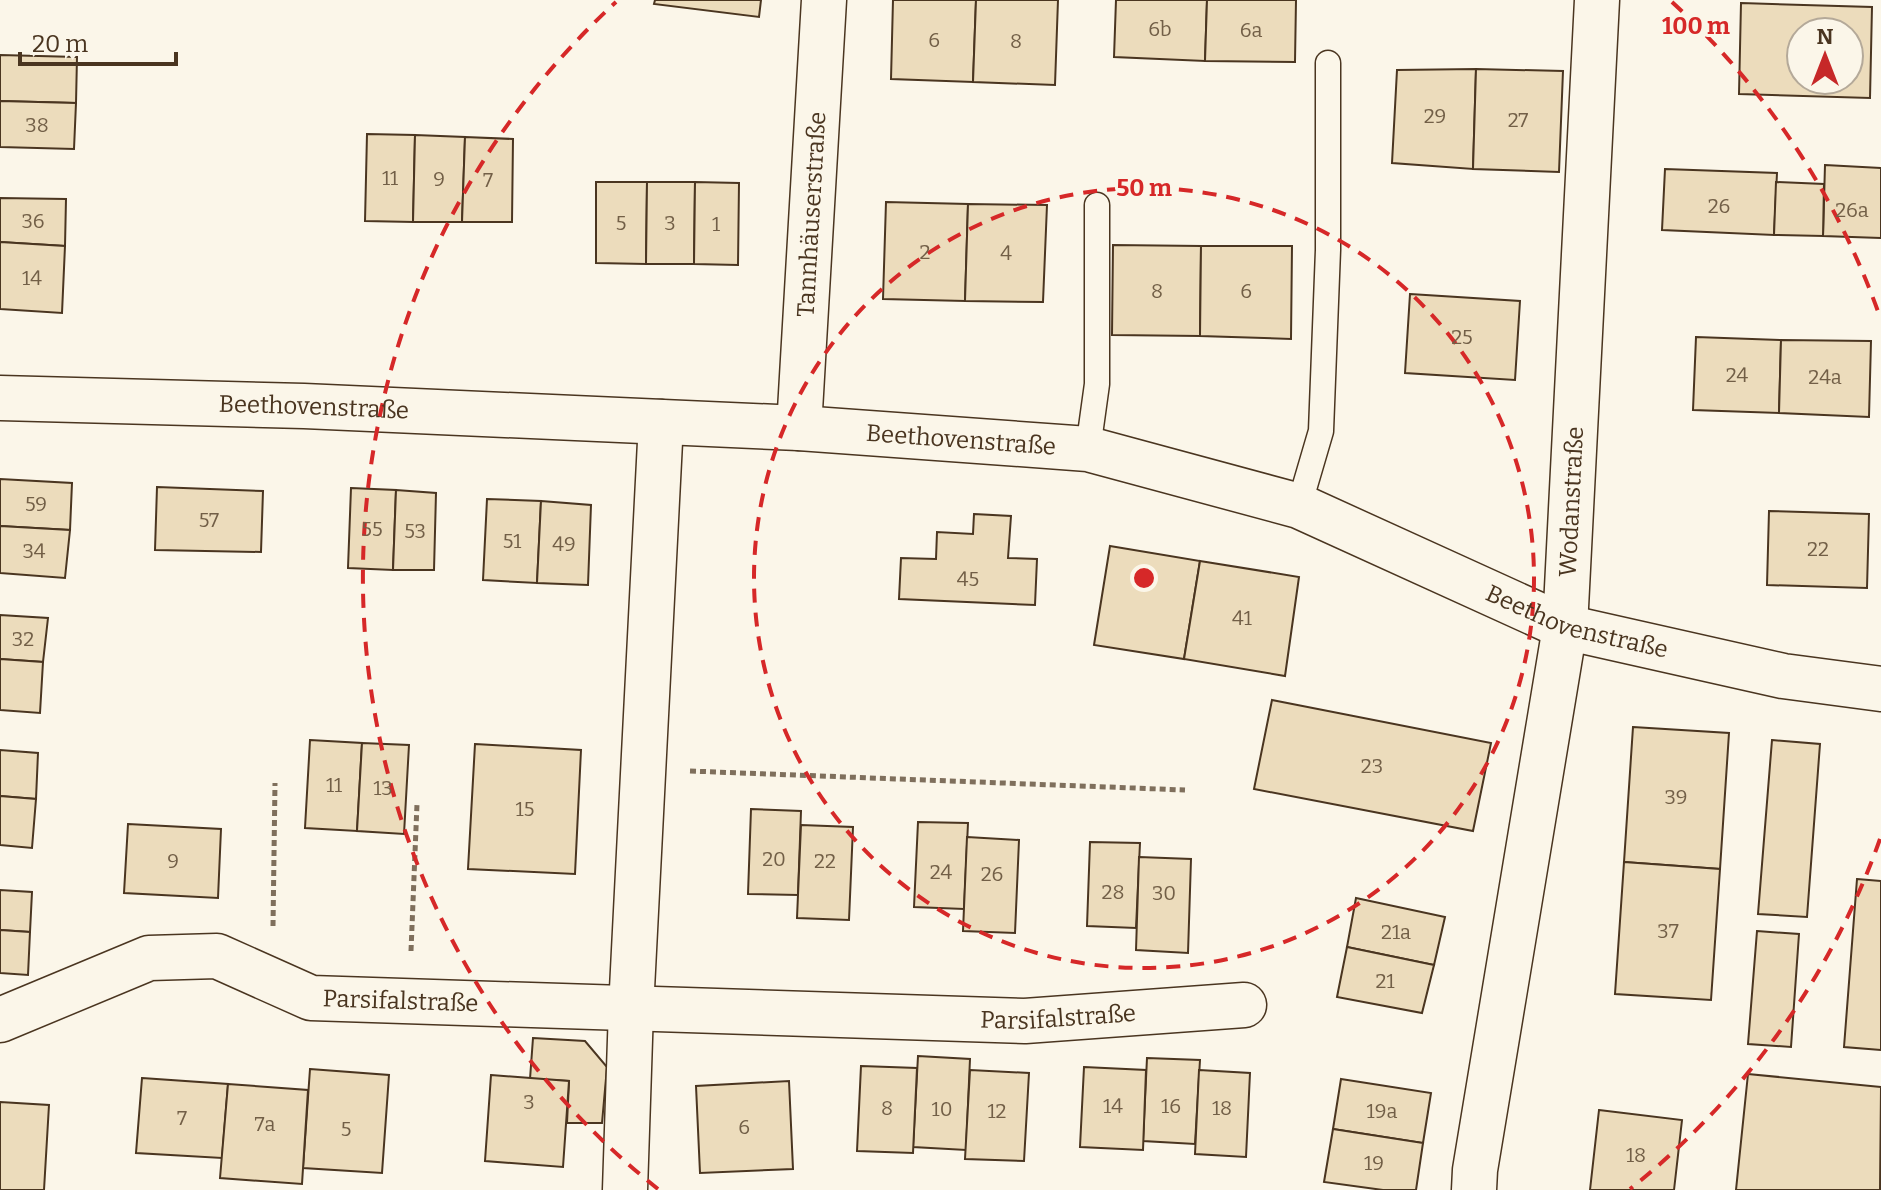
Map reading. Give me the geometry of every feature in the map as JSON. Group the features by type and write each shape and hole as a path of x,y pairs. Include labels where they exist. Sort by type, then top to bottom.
{"street":[{"name":"Tannhäuserstraße","path":"799,428 824,0"},
{"name":"Wodanstraße","path":"1474,1190 1565,627 1597,0"},
{"name":"Beethovenstraße","path":"0,398 304,406 799,428 1088,449 1299,506 1565,627 1783,676 1881,689"},
{"path":"625,1190 631,1009 661,422"},
{"name":"Parsifalstraße","path":"0,1020 149,958 217,956 311,998 1025,1021 1244,1005"}],"lane":[{"path":"1299,506 1321,431 1328,250 1328,63"},
{"path":"1088,449 1097,384 1097,205"}],"path":[{"path":"644,770 1185,790"},
{"path":"272,981 275,783"},
{"path":"409,1000 417,804"}],"building":[{"path":"655,0 761,0 759,17 654,4"},
{"path":"893,0 976,0 973,82 891,79"},
{"path":"976,0 1058,0 1055,85 973,82"},
{"path":"1116,0 1207,0 1205,61 1114,57"},
{"path":"1207,0 1296,0 1295,62 1205,61"},
{"path":"1741,3 1872,7 1870,98 1804,96 1865,96 1865,16 1785,16 1785,95 1739,94"},
{"path":"0,55 77,57 76,103 0,101"},
{"path":"1476,69 1473,169 1392,163 1397,70"},
{"path":"1476,69 1563,71 1559,172 1473,169"},
{"path":"0,101 76,103 74,149 0,147"},
{"path":"367,134 415,135 413,222 365,221"},
{"path":"415,135 465,137 462,222 413,222"},
{"path":"465,137 513,139 512,222 462,222"},
{"path":"1825,165 1881,168 1881,238 1823,236"},
{"path":"1665,169 1777,173 1774,235 1662,230"},
{"path":"596,182 647,182 646,264 596,263"},
{"path":"647,182 695,182 694,264 646,264"},
{"path":"695,182 739,183 738,265 694,264"},
{"path":"1776,182 1824,184 1823,236 1774,235"},
{"path":"0,198 66,199 65,246 0,242"},
{"path":"886,202 968,204 965,301 883,299"},
{"path":"968,204 1047,205 1043,302 965,301"},
{"path":"0,242 65,246 62,313 0,309"},
{"path":"1113,245 1201,246 1200,336 1112,335"},
{"path":"1201,246 1292,246 1291,339 1200,336"},
{"path":"1410,294 1520,301 1515,380 1405,373"},
{"path":"1696,337 1781,340 1779,413 1693,410"},
{"path":"1781,340 1871,341 1869,417 1779,413"},
{"path":"0,479 72,483 70,530 0,526"},
{"path":"157,487 263,491 261,552 155,550"},
{"path":"351,488 396,490 393,570 348,568"},
{"path":"396,490 436,493 434,570 393,570"},
{"path":"487,499 541,501 537,583 483,580"},
{"path":"541,501 591,505 588,585 537,583"},
{"path":"1769,511 1869,514 1867,588 1767,585"},
{"path":"974,514 1011,516 1008,558 1037,559 1035,605 899,599 901,558 936,559 937,532 973,534"},
{"path":"0,526 70,530 65,578 0,573"},
{"path":"1110,546 1200,561 1184,659 1094,645"},
{"path":"1200,561 1299,577 1285,676 1184,659"},
{"path":"0,615 48,618 43,662 0,659"},
{"path":"0,659 43,662 40,713 0,710"},
{"path":"1272,700 1491,743 1473,831 1254,789"},
{"path":"1633,727 1729,733 1720,869 1624,862"},
{"path":"310,740 362,743 357,831 305,828"},
{"path":"1772,740 1820,744 1807,917 1758,914"},
{"path":"362,743 409,745 404,834 357,831"},
{"path":"475,744 581,750 575,874 468,869"},
{"path":"0,750 38,753 36,799 0,796"},
{"path":"0,796 36,799 32,848 0,845"},
{"path":"751,809 801,811 798,895 748,894"},
{"path":"918,822 968,823 964,909 914,907"},
{"path":"128,824 221,829 218,898 124,893"},
{"path":"801,825 853,827 849,920 797,918"},
{"path":"967,837 1019,840 1015,933 963,931"},
{"path":"1090,842 1140,843 1136,928 1087,926"},
{"path":"1139,857 1191,859 1188,953 1136,950"},
{"path":"1624,862 1720,869 1711,1000 1615,994"},
{"path":"1857,879 1881,881 1881,1050 1844,1047"},
{"path":"0,890 32,892 30,932 0,930"},
{"path":"1356,898 1445,917 1434,965 1347,947"},
{"path":"0,930 30,932 28,975 0,973"},
{"path":"1757,931 1799,934 1791,1047 1748,1044"},
{"path":"1347,947 1434,965 1422,1013 1337,997"},
{"path":"533,1038 585,1041 607,1067 602,1123 567,1123 569,1081 530,1079"},
{"path":"918,1056 970,1059 966,1150 913,1147"},
{"path":"1147,1058 1200,1060 1195,1144 1143,1141"},
{"path":"861,1066 917,1068 913,1153 857,1151"},
{"path":"1084,1067 1146,1070 1143,1150 1080,1147"},
{"path":"310,1069 389,1075 382,1173 303,1168"},
{"path":"970,1070 1029,1073 1024,1161 965,1159"},
{"path":"1199,1070 1250,1073 1246,1157 1195,1154"},
{"path":"1748,1074 1881,1087 1880,1190 1736,1190"},
{"path":"491,1075 569,1081 563,1167 485,1161"},
{"path":"142,1078 228,1084 222,1158 136,1153"},
{"path":"1341,1079 1431,1093 1423,1143 1333,1129"},
{"path":"789,1081 793,1169 700,1173 696,1086"},
{"path":"228,1084 308,1090 302,1184 220,1178"},
{"path":"0,1102 49,1105 44,1190 0,1190"},
{"path":"1599,1110 1682,1120 1674,1190 1590,1190"},
{"path":"1333,1129 1423,1143 1416,1190 1383,1190 1324,1182"}]}
